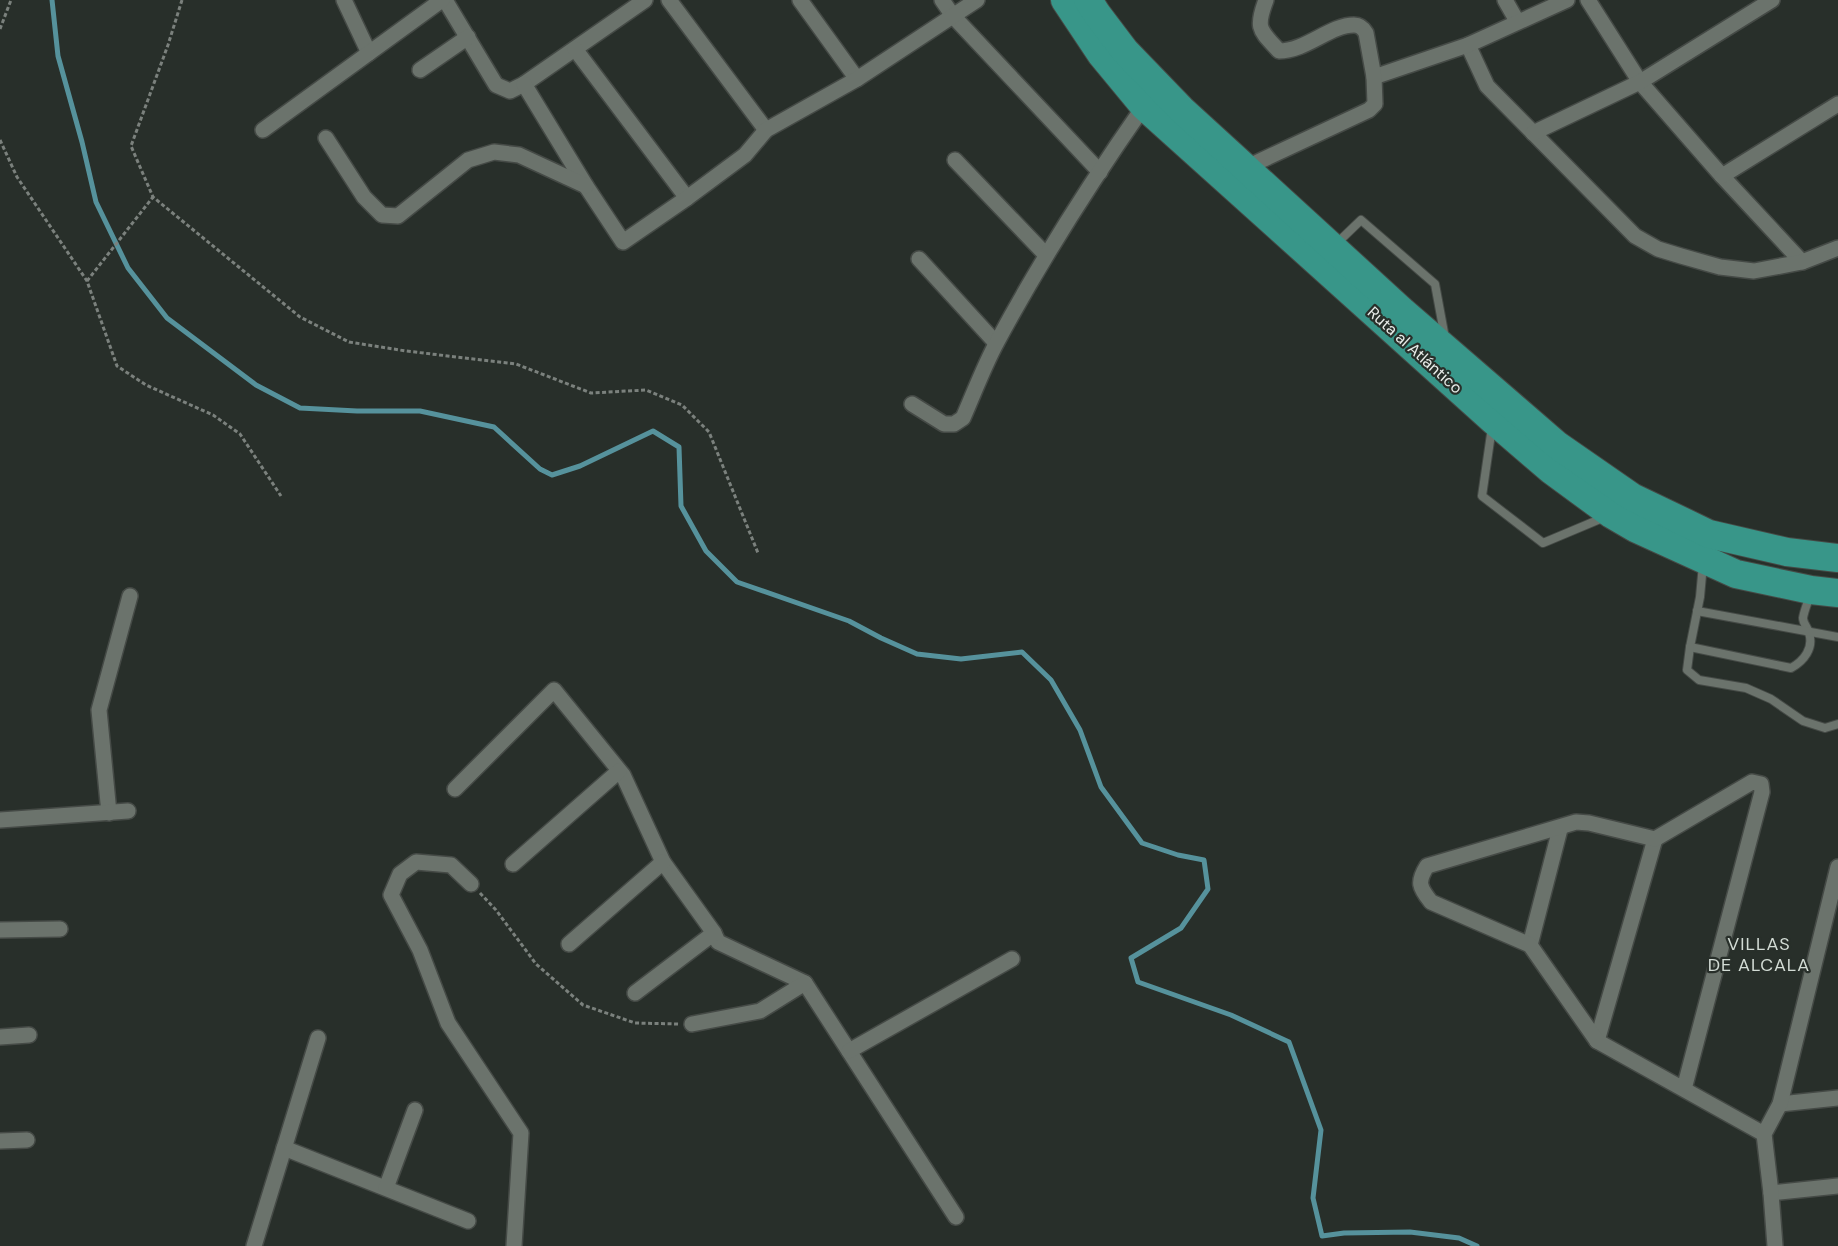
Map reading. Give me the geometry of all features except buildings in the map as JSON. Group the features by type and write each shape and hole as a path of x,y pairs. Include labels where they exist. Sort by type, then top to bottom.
{"highway":[{"name":"Ruta al Atlántico","path":"1065,0 1101,54 1144,106 1550,470 1611,514 1635,528 1736,574 1811,590 1838,592"},
{"name":"Ruta al Atlántico","path":"1088,0 1096,14 1125,51 1181,109 1332,248 1557,445 1632,497 1709,534 1787,552 1838,558"}],"street":[{"path":"344,0 369,53"},
{"path":"263,130 439,1 468,37 496,84 510,91 524,84 645,0"},
{"path":"669,0 766,130"},
{"path":"800,0 857,78"},
{"path":"942,0 953,16 1100,172"},
{"path":"524,84 586,186 623,242 687,198 745,154 766,130 857,78 977,0"},
{"path":"1245,168 1369,110 1375,104 1374,77 1366,34 1363,28 1356,24 1345,26 1297,49 1279,51 1260,30 1260,21 1266,0"},
{"path":"1505,0 1517,21"},
{"path":"1374,77 1468,45 1517,21 1567,0"},
{"path":"1588,0 1640,82 1722,176 1802,262"},
{"path":"1533,133 1640,82 1772,0"},
{"path":"420,70 468,37"},
{"path":"1468,45 1487,86 1635,236 1658,249 1720,267 1754,271 1802,262 1838,248"},
{"path":"575,49 687,198"},
{"path":"1722,176 1838,104"},
{"path":"912,404 944,424 954,424 962,418 996,343 1046,255 1144,106"},
{"path":"326,138 364,197 382,215 398,216 468,160 494,152 519,154 586,186"},
{"path":"955,160 1046,255"},
{"path":"919,259 996,343"},
{"path":"110,813 99,710 130,596"},
{"path":"455,789 554,690 623,775 663,862 714,933 718,942 806,983 956,1217"},
{"path":"513,864 619,771"},
{"path":"1597,1041 1655,839 1752,782 1761,784 1762,792 1684,1089"},
{"path":"0,820 128,811"},
{"path":"1655,839 1589,823 1576,822 1427,866 1420,876 1420,890 1431,902 1530,945 1597,1041 1764,1134"},
{"path":"1530,945 1560,828"},
{"path":"471,884 451,865 416,862 400,874 391,895 420,950 448,1023 521,1133 514,1246"},
{"path":"569,944 663,862"},
{"path":"1775,1246 1764,1134 1780,1104 1838,868"},
{"path":"0,930 60,929"},
{"path":"635,994 714,933"},
{"path":"849,1051 1012,959"},
{"path":"692,1024 760,1010 806,983"},
{"path":"0,1037 29,1035"},
{"path":"257,1245 284,1148 318,1038"},
{"path":"1780,1104 1838,1098"},
{"path":"386,1188 415,1110"},
{"path":"0,1141 27,1140"},
{"path":"284,1148 468,1220"},
{"path":"1771,1192 1838,1186"}],"lane":[{"path":"1332,248 1361,220 1435,284 1447,350"},
{"path":"1493,420 1482,496 1543,543 1611,514"},
{"path":"1703,560 1687,670 1699,680 1746,688 1770,699 1803,722 1825,728 1838,724"},
{"path":"1690,647 1790,668 1799,664 1811,643 1809,631 1803,617 1811,590"},
{"path":"1697,610 1838,637"}],"path":[{"path":"0,29 11,0"},
{"path":"182,0 168,45 131,146 153,197 300,316 350,342 406,351 516,364 591,393 646,390 682,405 709,432 758,553"},
{"path":"0,140 17,176 87,281 117,366 146,385 213,414 240,434 281,496"},
{"path":"87,281 153,197"},
{"path":"471,884 496,910 536,964 583,1005 635,1023 692,1024"}],"waterway":[{"path":"52,0 58,56 82,142 96,202 128,268 167,318 256,385 300,408 357,411 420,411 494,427 540,469 552,475 580,466 653,431 679,447 681,506 706,551 737,582 849,621 917,654 961,659 1022,652 1051,680 1080,730 1101,787 1142,843 1178,855 1204,860 1208,889 1181,928 1131,958 1138,982 1231,1015 1289,1042 1321,1130 1313,1198 1322,1236 1344,1233 1410,1232 1459,1238 1477,1246"}],"district":[{"name":"VILLAS DE ALCALA","path":"1759,954"}]}
